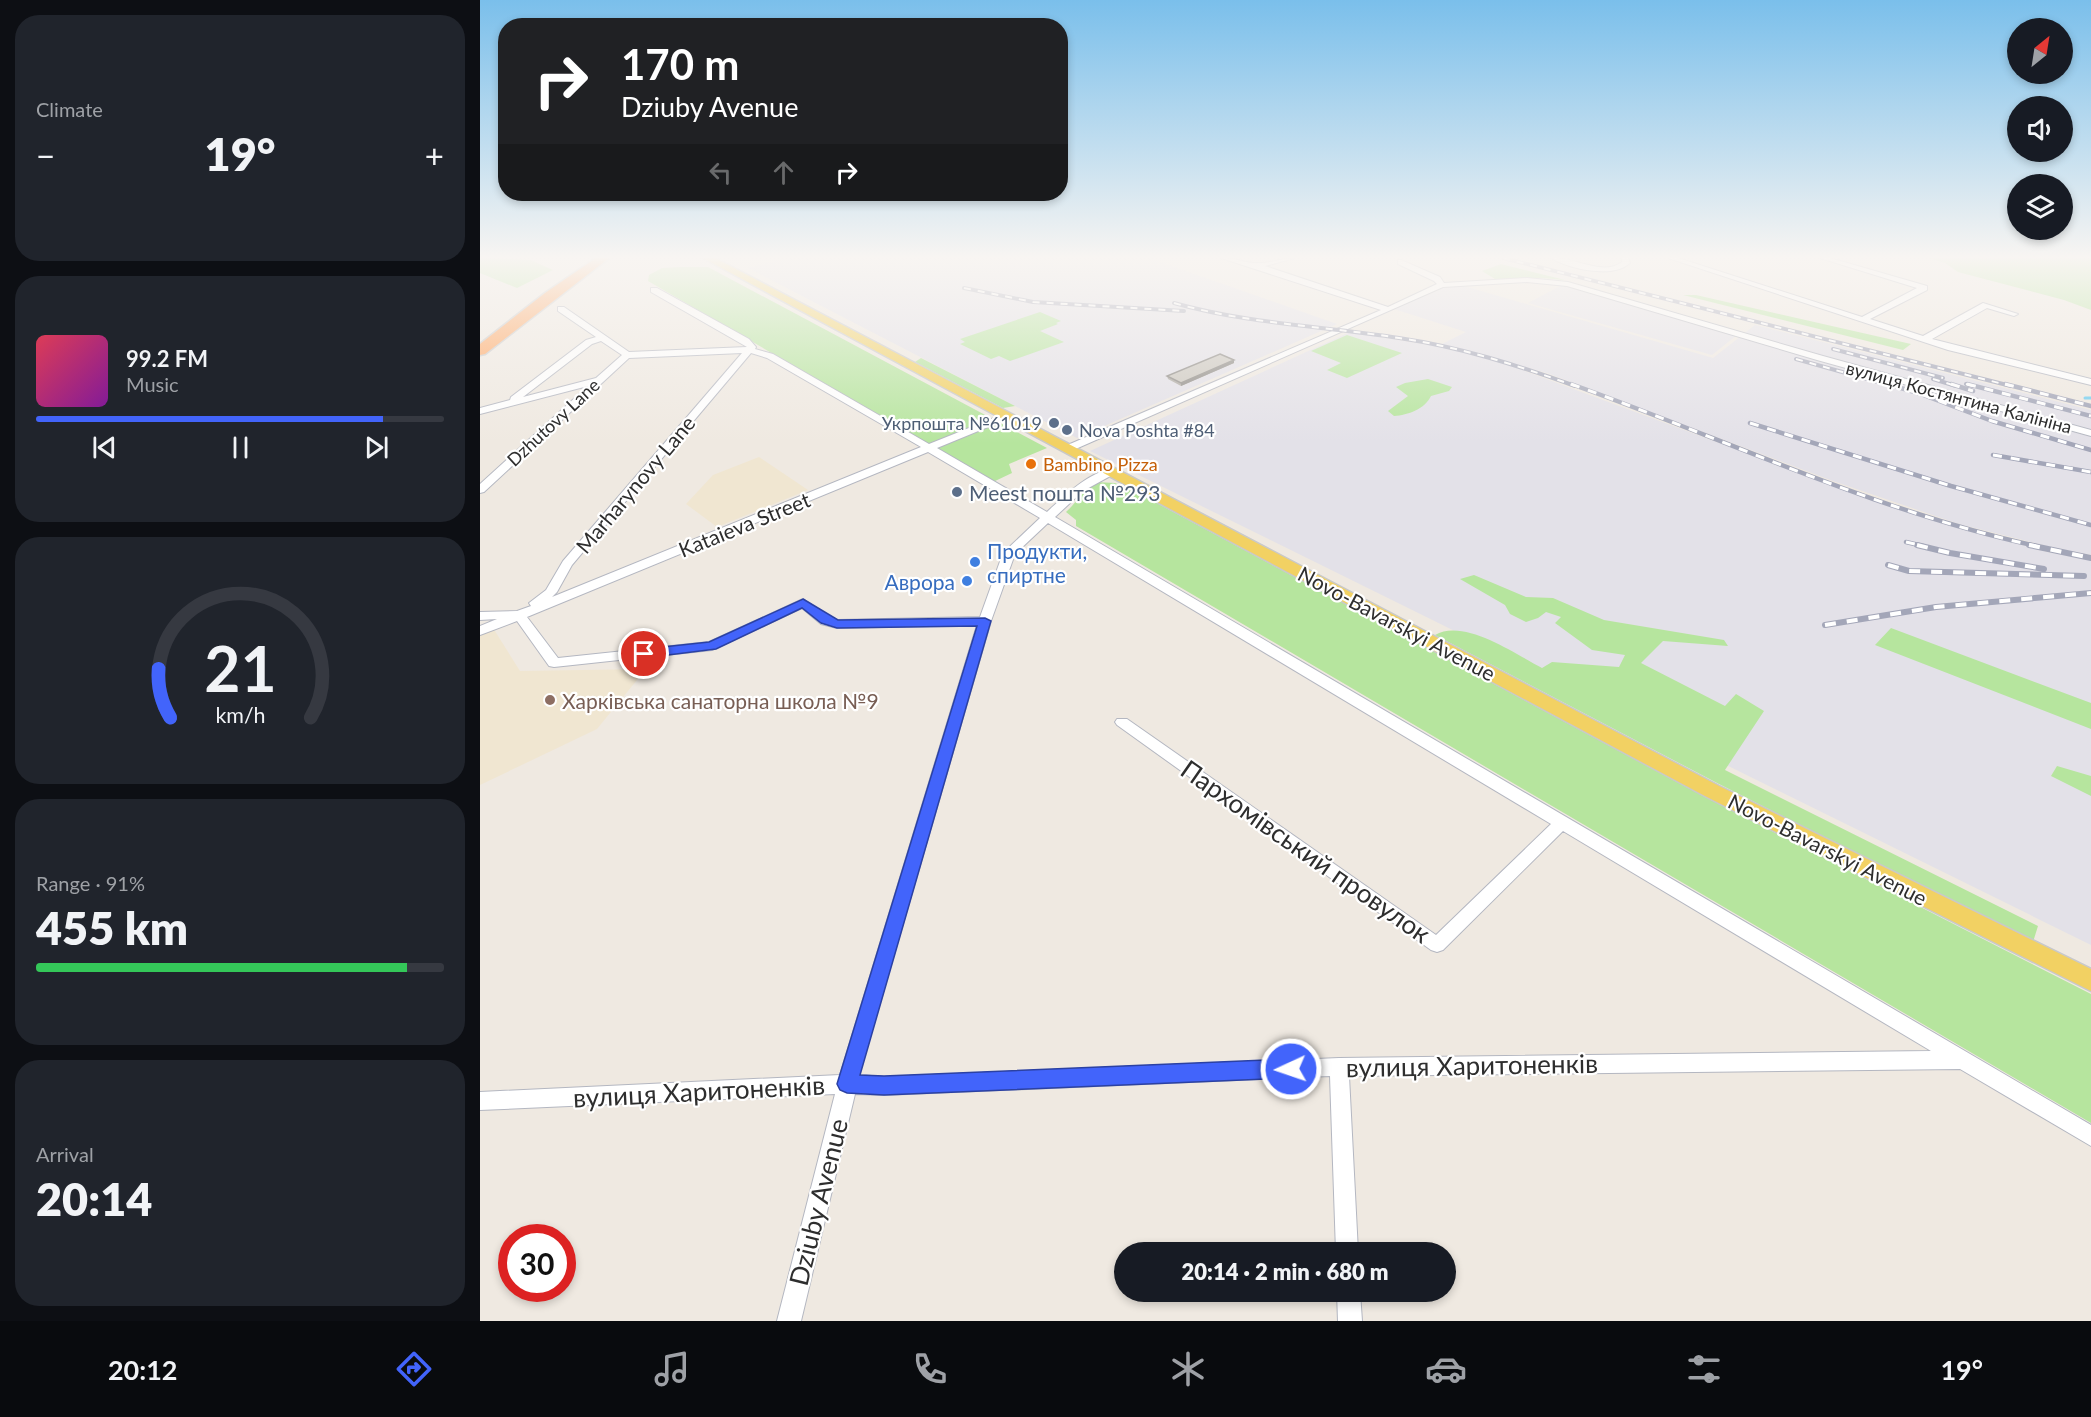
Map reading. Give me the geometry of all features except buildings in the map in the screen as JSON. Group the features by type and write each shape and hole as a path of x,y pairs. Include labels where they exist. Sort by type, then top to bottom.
{"highway":[{"path":"480,351 519,320"}],"main road":[{"name":"Novo-Bavarskyi Avenue","path":"825,320 1712,791 2091,981"}],"street":[{"path":"576,320 627,355 736,349 750,350 770,356 2091,1136"},
{"path":"707,320 746,341 752,347 750,350"},
{"path":"1067,449 1366,320"},
{"name":"вулиця Костянтина Калініна","path":"1689,320 2091,433"},
{"path":"1866,320 1952,348 2091,382"},
{"path":"1925,339 1961,320"},
{"path":"508,404 589,342 603,338"},
{"name":"Marharynovy Lane","path":"519,615 551,592 567,564 750,350"},
{"name":"Dzhutovy Lane","path":"480,490 627,355"},
{"path":"480,411 597,381"},
{"name":"Kataieva Street","path":"480,631 1007,416"},
{"name":"Dziuby Avenue","path":"789,1321 847,1084 985,621 1009,553 1079,489 1110,472"},
{"path":"480,616 519,615 554,663 712,646 803,603 826,621 837,624 985,621"},
{"name":"Пархомівський провулок","path":"1122,722 1437,945 1562,823"},
{"name":"вулиця Харитоненків","path":"480,1101 847,1084 884,1086 1339,1066 1962,1060"},
{"path":"1339,1066 1347,1242"},
{"path":"1349,1302 1350,1321"}],"shaded area":[{"path":"848,320 1325,320 1337,324 1077,438"},
{"path":"1427,320 1580,320 1713,358 1755,325 2091,410 2091,555 1959,524 1833,481 1547,373 1442,344 1466,332"},
{"path":"1587,320 1683,320 1737,335 1712,355"},
{"path":"1350,332 1459,350 1498,361 1830,484 1954,526 2047,552 2091,560 2091,945 1090,451"},
{"path":"759,457 808,490 717,527 686,504 713,475"},
{"name":"Харківська санаторна школа №9","path":"493,628 520,671 646,669 597,729 480,785 480,634"}],"green space":[{"path":"714,320 807,320 1047,448 1009,464 1012,473 993,482"},
{"path":"1017,320 1058,320 1061,321 1056,323 1058,324 1040,331 1064,342 1010,361 999,356 991,359 960,344 965,342 960,339"},
{"path":"1782,320 1804,320 1911,344 1903,350"},
{"path":"1347,335 1402,353 1347,378 1327,370 1341,363 1311,351"},
{"path":"921,358 1015,406 1003,408 915,362"},
{"path":"1428,379 1452,387 1449,391 1431,396 1425,404 1410,413 1394,416 1388,411 1408,396 1396,387"},
{"path":"1095,482 1115,483 1151,500 1705,797 2091,994 2091,1123 1076,526 1076,520 1066,512"},
{"path":"1474,575 1526,597 1553,598 1604,620 1724,640 1728,646 1663,641 1641,663 1725,706 1736,694 1764,711 1725,770 2038,926 2033,942 1719,784 1435,635 1447,631 1474,634 1542,668 1552,662 1619,667 1625,655 1592,650 1555,623 1561,617 1546,612 1526,622 1510,614 1505,605 1460,579"},
{"path":"1891,628 2091,703 2091,729 1875,645"},
{"path":"2057,766 2091,776 2091,796 2051,776"}],"waterway":[{"path":"2085,398 2091,398"}],"railway":[{"path":"1256,320 1444,346 1510,364 1575,386"},
{"path":"1748,320 2011,386"},
{"path":"1833,349 1943,378"},
{"path":"1796,359 1892,386"},
{"path":"1933,379 1956,386"},
{"path":"1571,384 1859,494 1917,514 2036,546"},
{"path":"1887,384 1918,393 1992,421 2091,450"},
{"path":"1951,384 1973,391"},
{"path":"1966,384 1973,386"},
{"path":"1967,384 2091,416"},
{"path":"2005,384 2091,406"},
{"path":"1750,423 1951,486 2091,525"},
{"path":"1993,455 2091,472"},
{"path":"1906,542 1923,546"},
{"path":"1917,545 2044,569"},
{"path":"2029,545 2091,558"},
{"path":"1888,565 1909,571 2084,576"},
{"path":"1825,625 1936,607 2091,593"}],"place":[{"name":"Укрпошта №61019","path":"1054,423"},
{"name":"Nova Poshta #84","path":"1067,430"},
{"name":"Bambino Pizza","path":"1031,464"},
{"name":"Meest пошта №293","path":"957,492"},
{"name":"Продукти, спиртне","path":"975,562"},
{"name":"Аврора","path":"967,581"},
{"name":"Харківська санаторна школа №9","path":"550,700"}],"route":[{"path":"644,654 712,646 803,603 826,621 837,624 985,621 847,1084 884,1086 1291,1069"}]}
